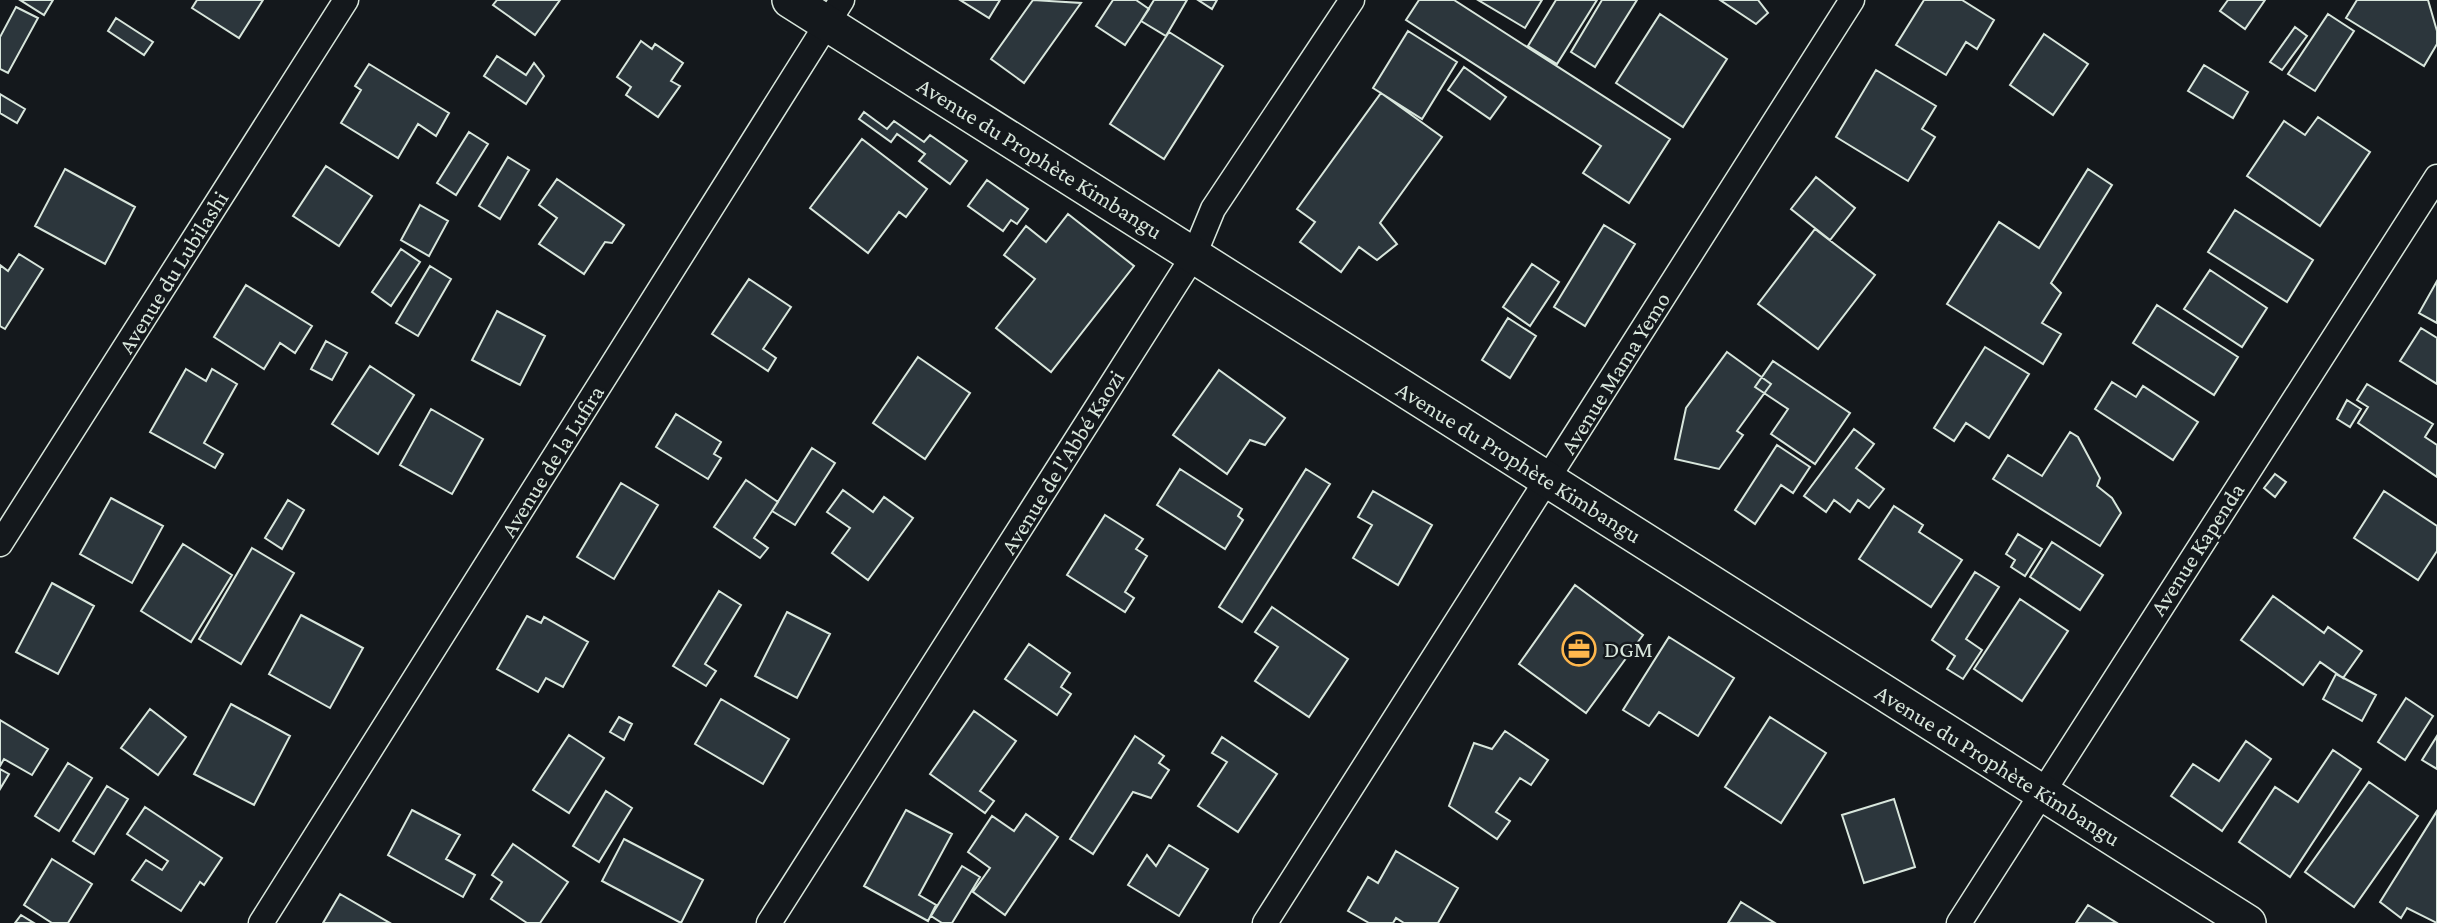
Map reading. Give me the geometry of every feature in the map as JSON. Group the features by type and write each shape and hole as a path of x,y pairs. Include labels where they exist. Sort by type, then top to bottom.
{"street":[{"name":"Avenue du Lubilashi","path":"0,544 346,0"},
{"name":"Avenue du Prophète Kimbangu","path":"790,0 834,12 1194,255 2248,923"},
{"name":"Avenue de l'Abbé Kaozi","path":"769,923 1194,255 1213,209 1352,0"},
{"name":"Avenue Mama Yemo","path":"1265,923 1852,0"},
{"name":"Avenue de la Lufira","path":"261,923 834,12"},
{"name":"Avenue Kapenda","path":"1959,923 2437,177"}],"building":[{"path":"20,0 53,0 44,15"},
{"path":"197,0 263,0 239,38 192,8"},
{"path":"497,0 560,0 535,35 493,5"},
{"path":"960,0 1000,0 989,18"},
{"path":"1033,0 1081,3 1024,83 991,59"},
{"path":"1113,0 1136,0 1149,9 1125,45 1096,26"},
{"path":"1154,0 1187,0 1166,36 1141,21"},
{"path":"1198,0 1217,0 1212,9"},
{"path":"1419,0 1454,0 1670,139 1629,203 1583,173 1601,146 1406,20"},
{"path":"1478,0 1542,0 1525,28"},
{"path":"1556,0 1597,0 1557,64 1528,46"},
{"path":"1602,0 1637,0 1595,67 1571,52"},
{"path":"1720,0 1758,0 1768,13 1756,24"},
{"path":"1924,0 1962,0 1994,20 1977,49 1966,42 1946,75 1896,45"},
{"path":"2228,0 2265,0 2245,29 2220,11"},
{"path":"2357,0 2428,0 2437,31 2437,44 2424,66 2346,18"},
{"path":"16,7 38,18 8,73 0,69 0,37"},
{"path":"1660,14 1727,59 1683,127 1616,83"},
{"path":"2328,14 2354,31 2315,91 2288,74"},
{"path":"116,18 153,42 144,55 108,31"},
{"path":"2295,27 2307,36 2282,70 2270,62"},
{"path":"1408,31 1457,62 1422,119 1373,88"},
{"path":"1169,32 1223,66 1164,159 1110,124"},
{"path":"2044,34 2088,64 2053,115 2010,85"},
{"path":"641,41 652,49 655,44 683,63 671,81 680,86 658,117 626,95 631,87 617,77"},
{"path":"497,56 526,75 534,63 544,76 526,104 484,76"},
{"path":"369,64 449,113 436,136 418,124 398,158 341,123 361,90 355,86"},
{"path":"2204,65 2248,92 2233,118 2188,91"},
{"path":"1464,67 1506,97 1490,119 1448,90"},
{"path":"1876,70 1936,106 1922,129 1935,137 1908,181 1836,137"},
{"path":"1381,93 1442,137 1380,223 1397,244 1377,260 1359,247 1341,272 1300,242 1315,222 1297,209"},
{"path":"0,94 25,109 17,123 0,113"},
{"path":"864,112 887,129 894,121 924,142 930,135 967,161 950,184 919,161 925,154 897,134 891,142 859,119"},
{"path":"2318,117 2370,152 2320,226 2247,176 2284,121 2305,135"},
{"path":"469,132 488,144 456,195 437,183"},
{"path":"862,139 927,189 906,217 899,212 868,253 810,208"},
{"path":"508,157 529,170 500,219 479,206"},
{"path":"326,166 372,196 339,246 293,216"},
{"path":"65,169 135,207 105,264 35,226"},
{"path":"2088,169 2112,185 2051,283 2061,293 2042,323 2061,334 2043,364 1947,304 1999,222 2039,248"},
{"path":"1816,177 1855,208 1830,240 1791,209"},
{"path":"557,179 624,225 612,243 605,242 584,274 539,244 557,218 539,205"},
{"path":"987,180 1028,209 1017,224 1011,220 1003,231 968,206"},
{"path":"420,205 448,221 429,256 401,240"},
{"path":"2235,210 2313,260 2287,302 2208,252"},
{"path":"1068,214 1134,266 1051,372 996,328 1035,279 1004,255 1026,226 1046,242"},
{"path":"1604,225 1635,244 1585,326 1554,307"},
{"path":"1815,229 1875,275 1818,349 1758,304"},
{"path":"401,249 420,262 391,306 372,292"},
{"path":"19,254 43,269 5,329 0,326 0,265 8,271"},
{"path":"1532,264 1559,282 1530,326 1503,307"},
{"path":"430,266 451,279 418,336 396,323"},
{"path":"2210,270 2267,308 2242,347 2184,309"},
{"path":"749,279 791,307 763,349 776,358 768,371 712,334"},
{"path":"2437,281 2437,323 2419,313"},
{"path":"246,285 312,326 295,353 280,343 264,369 214,337"},
{"path":"2157,305 2238,357 2214,395 2133,343"},
{"path":"497,311 545,336 520,385 472,360"},
{"path":"1508,318 1536,336 1510,378 1482,360"},
{"path":"2421,328 2437,338 2437,384 2400,361"},
{"path":"326,341 347,353 332,380 311,369"},
{"path":"1985,347 2029,374 1989,438 1966,423 1954,441 1934,428"},
{"path":"1727,352 1771,384 1737,431 1743,435 1719,469 1675,459 1686,408"},
{"path":"918,357 970,393 925,459 873,423"},
{"path":"1773,361 1850,413 1815,464 1771,434 1788,409 1755,387"},
{"path":"370,366 414,395 378,454 332,424"},
{"path":"186,369 206,381 212,369 237,384 204,443 223,454 215,468 150,432"},
{"path":"1219,370 1285,418 1265,445 1250,440 1227,474 1173,435"},
{"path":"2112,382 2136,397 2143,386 2198,422 2173,460 2095,409"},
{"path":"2367,384 2433,424 2425,437 2437,445 2437,477 2358,423 2368,407 2357,400"},
{"path":"2347,400 2361,409 2350,427 2337,419"},
{"path":"431,409 483,439 452,494 400,465"},
{"path":"676,414 721,442 714,454 721,458 708,479 656,447"},
{"path":"1854,429 1874,444 1856,468 1884,489 1869,508 1858,500 1850,512 1834,500 1826,512 1804,496"},
{"path":"2070,432 2078,437 2100,478 2097,486 2112,498 2121,513 2100,546 1993,479 2008,455 2042,476"},
{"path":"1777,445 1810,467 1793,493 1781,485 1755,524 1735,510"},
{"path":"812,448 835,463 795,525 772,511"},
{"path":"1180,469 1242,509 1238,516 1243,520 1225,549 1157,505"},
{"path":"1306,469 1330,484 1242,622 1219,607"},
{"path":"2275,474 2286,482 2275,497 2264,488"},
{"path":"746,480 778,502 754,538 768,548 760,558 714,527"},
{"path":"621,483 658,505 614,579 577,557"},
{"path":"843,490 873,512 884,497 913,518 868,580 832,553 850,528 827,512"},
{"path":"1373,491 1432,525 1398,585 1353,558 1372,525 1358,517"},
{"path":"2384,491 2437,526 2437,551 2418,580 2354,538"},
{"path":"111,498 163,526 132,583 80,554"},
{"path":"288,500 304,510 282,549 265,538"},
{"path":"1894,506 1923,525 1919,532 1962,560 1931,607 1859,559"},
{"path":"1105,515 1143,539 1136,549 1147,556 1125,592 1134,598 1125,612 1067,575"},
{"path":"2018,534 2042,549 2025,576 2011,567 2015,560 2006,554"},
{"path":"2052,542 2103,575 2080,610 2030,577"},
{"path":"183,544 232,575 191,642 141,611"},
{"path":"252,548 294,573 241,664 199,639"},
{"path":"1975,572 1999,587 1966,639 1982,650 1963,679 1947,669 1955,656 1932,640"},
{"path":"52,583 94,606 58,674 16,652"},
{"path":"1575,585 1643,635 1586,713 1519,664"},
{"path":"719,591 741,605 705,664 716,671 706,686 673,666"},
{"path":"2273,596 2324,633 2328,627 2362,651 2343,678 2320,662 2303,685 2241,640"},
{"path":"2020,599 2068,631 2022,701 1974,669"},
{"path":"1272,607 1348,659 1309,717 1255,681 1278,647 1255,632"},
{"path":"787,612 830,634 797,698 755,676"},
{"path":"301,615 363,648 330,708 269,674"},
{"path":"527,616 541,623 544,617 588,642 563,687 546,678 538,692 497,669"},
{"path":"1669,637 1734,678 1698,736 1659,712 1649,726 1623,710"},
{"path":"1029,644 1070,673 1061,687 1071,694 1057,715 1005,679"},
{"path":"2336,674 2376,695 2362,721 2323,699"},
{"path":"2406,698 2433,716 2405,760 2378,742"},
{"path":"721,699 789,739 763,784 695,744"},
{"path":"231,704 290,736 254,805 194,774"},
{"path":"150,709 186,737 158,775 121,748"},
{"path":"974,711 1016,741 980,791 994,801 985,813 930,774"},
{"path":"619,717 632,724 624,740 610,732"},
{"path":"1770,717 1826,753 1781,823 1725,787"},
{"path":"0,720 48,749 32,775 4,759 0,766"},
{"path":"1505,731 1548,760 1531,785 1520,778 1496,812 1510,821 1497,839 1449,806 1474,743 1492,749"},
{"path":"569,735 604,758 569,813 533,790"},
{"path":"1135,736 1164,756 1159,763 1169,770 1151,798 1133,792 1093,854 1070,839"},
{"path":"2437,736 2437,769 2422,760"},
{"path":"1222,737 1277,774 1238,832 1198,806 1227,762 1212,753"},
{"path":"2246,741 2271,759 2222,831 2171,796 2193,764 2219,781"},
{"path":"2333,750 2361,769 2290,877 2239,842 2275,787 2298,802"},
{"path":"68,763 92,778 59,831 35,816"},
{"path":"0,769 9,774 0,789"},
{"path":"2369,782 2418,816 2354,907 2305,872"},
{"path":"107,786 128,799 94,854 73,841"},
{"path":"606,791 632,808 599,862 573,846"},
{"path":"1894,799 1915,867 1864,883 1842,815"},
{"path":"145,807 222,858 204,885 200,882 181,911 132,880 146,860 162,870 168,861 127,834"},
{"path":"412,810 460,835 446,859 475,875 463,897 388,855"},
{"path":"906,810 952,834 919,895 936,905 928,921 864,886"},
{"path":"2437,811 2437,923 2407,908 2401,918 2380,902"},
{"path":"1026,814 1058,837 1005,915 973,892 990,868 968,852 992,816 1014,831"},
{"path":"624,839 703,880 681,923 602,881"},
{"path":"513,844 568,882 540,923 527,923 491,899 502,882 492,875"},
{"path":"1169,845 1208,869 1179,916 1128,885 1147,855 1156,866"},
{"path":"1396,851 1458,888 1438,923 1404,923 1396,918 1393,923 1369,923 1348,911 1368,877 1378,883"},
{"path":"52,859 92,884 68,923 52,923 24,905"},
{"path":"962,866 980,877 952,923 942,923 931,916"},
{"path":"340,894 390,923 323,923"},
{"path":"1741,902 1775,923 1728,923"},
{"path":"2088,905 2117,923 2076,923"},
{"path":"21,915 34,923 15,923"}],"place":[{"name":"DGM","path":"1579,649"}]}
